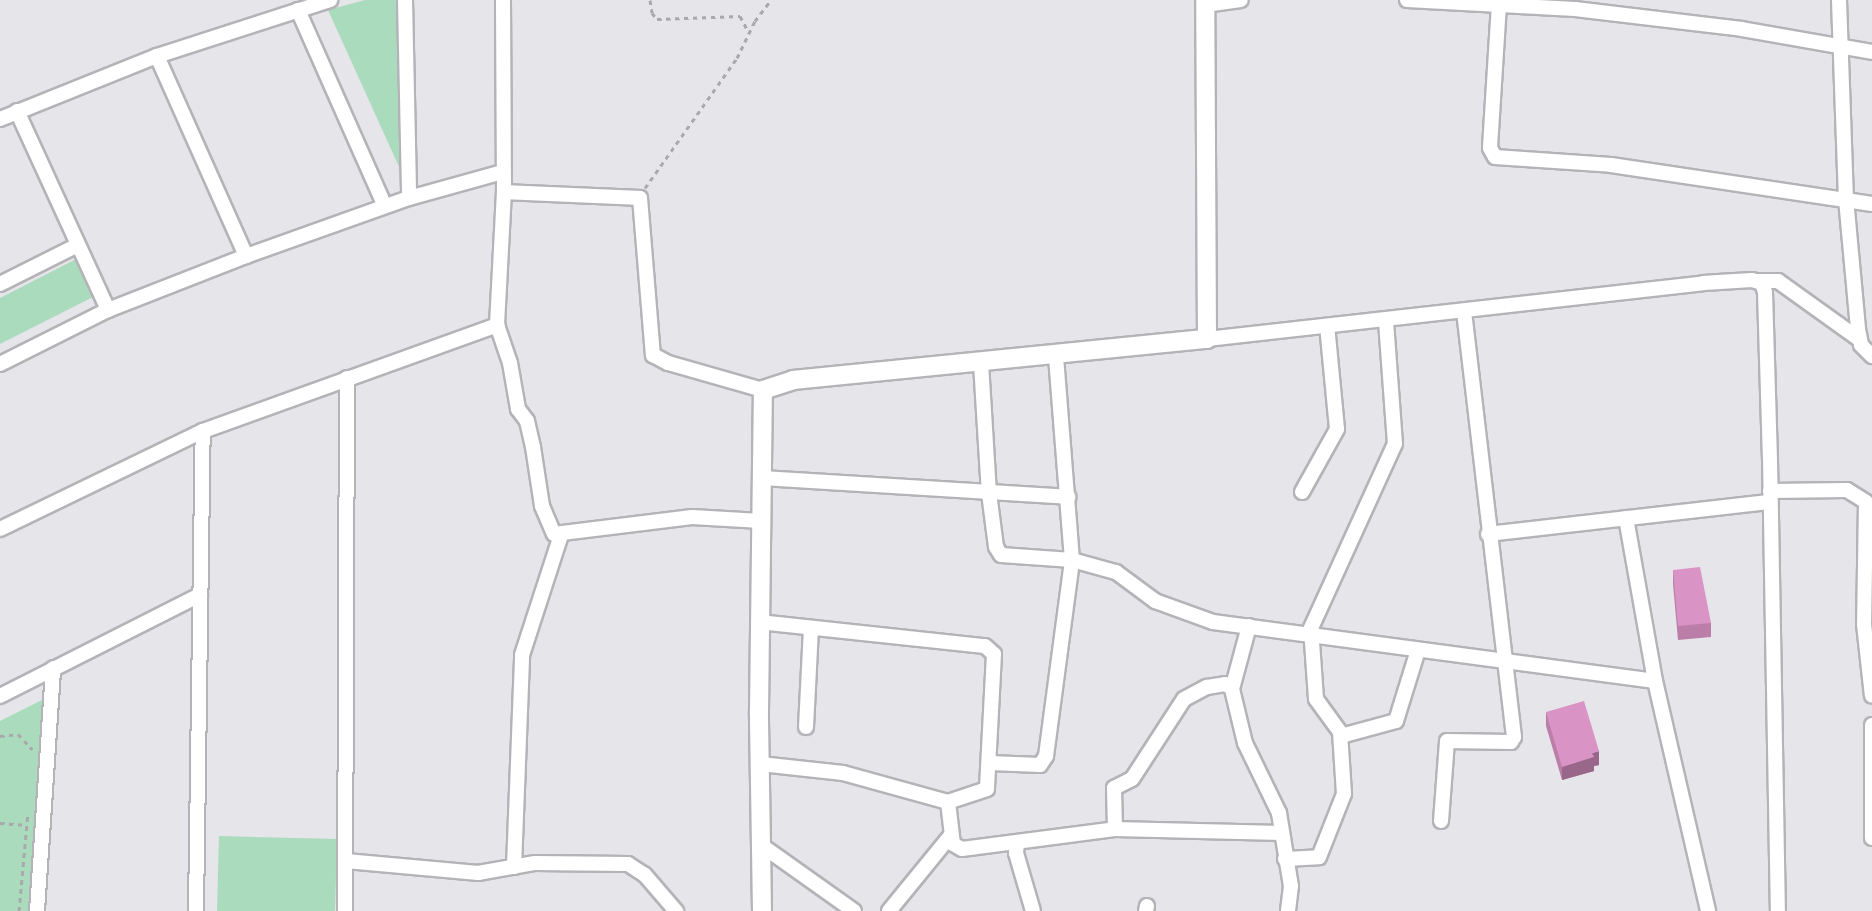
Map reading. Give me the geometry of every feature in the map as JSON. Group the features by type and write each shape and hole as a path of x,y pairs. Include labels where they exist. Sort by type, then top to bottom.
{"street":[{"path":"0,119 157,56 330,0"},
{"path":"405,0 409,198"},
{"path":"503,0 504,192 497,325 510,363 518,409 527,421 534,447 536,480 546,520 552,532 561,535 680,518 761,521"},
{"path":"1207,339 1205,3 1240,0"},
{"path":"1407,0 1499,4 1731,28 1839,44 1872,52"},
{"path":"1839,0 1846,199 1859,339"},
{"path":"1499,4 1490,148 1495,157 1611,165 1872,204"},
{"path":"298,10 385,206"},
{"path":"157,56 246,256"},
{"path":"17,111 108,310"},
{"path":"0,364 108,310 246,256 409,198 503,172"},
{"path":"504,192 640,198 653,355 668,363 763,390 793,380 981,363 1386,320 1703,283 1758,281 1778,281 1859,339 1872,356"},
{"path":"0,284 78,245"},
{"path":"1758,281 1766,292 1778,911"},
{"path":"1441,822 1448,741 1513,741 1464,311"},
{"path":"1285,859 1317,858 1344,794 1341,736 1316,699 1310,636 1313,617 1395,444 1386,320"},
{"path":"0,528 203,431 497,325"},
{"path":"1302,492 1337,429 1326,326"},
{"path":"990,763 1040,765 1045,760 1072,560 1056,355"},
{"path":"981,363 989,493 996,547 1001,555 1072,560 1122,574 1159,603 1213,622 1655,681"},
{"path":"345,911 348,378"},
{"path":"762,911 759,622 763,390"},
{"path":"196,911 203,431"},
{"path":"761,478 1068,497"},
{"path":"1488,534 1626,518 1770,497 1847,490 1866,502 1864,624 1872,696"},
{"path":"1626,518 1655,681 1708,911"},
{"path":"514,867 522,655 561,535"},
{"path":"0,696 200,595"},
{"path":"759,622 990,648 994,654 988,788 948,802 843,773 760,764"},
{"path":"1248,626 1232,688 1245,743 1276,806 1291,886 1288,911"},
{"path":"806,727 811,628"},
{"path":"1341,736 1396,721 1418,650"},
{"path":"37,911 53,669"},
{"path":"1115,829 1114,788 1132,779 1184,699 1207,687 1225,684 1232,688"},
{"path":"1872,725 1872,838"},
{"path":"948,802 951,835 959,849 1115,829 1282,833"},
{"path":"889,911 951,835"},
{"path":"1017,843 1016,852 1033,911"},
{"path":"761,844 854,911"},
{"path":"346,861 443,872 582,861 628,864 645,875 676,911"}],"path":[{"path":"650,0 652,14 657,19 740,16 749,33"},
{"path":"640,198 651,176 737,58 749,33 771,0"},
{"path":"0,736 10,733 26,740 33,750 32,759"},
{"path":"19,911 29,803"},
{"path":"0,824 27,825"}],"green space":[{"path":"365,0 406,0 405,180 328,10"},
{"path":"84,255 103,292 0,344 0,298"},
{"path":"46,698 28,911 0,911 0,721"},
{"path":"219,836 337,839 335,911 217,911"}],"building":[{"path":"1700,567 1711,623 1678,626 1673,570"},
{"path":"1584,701 1599,751 1592,753 1594,757 1562,767 1546,712"}]}
